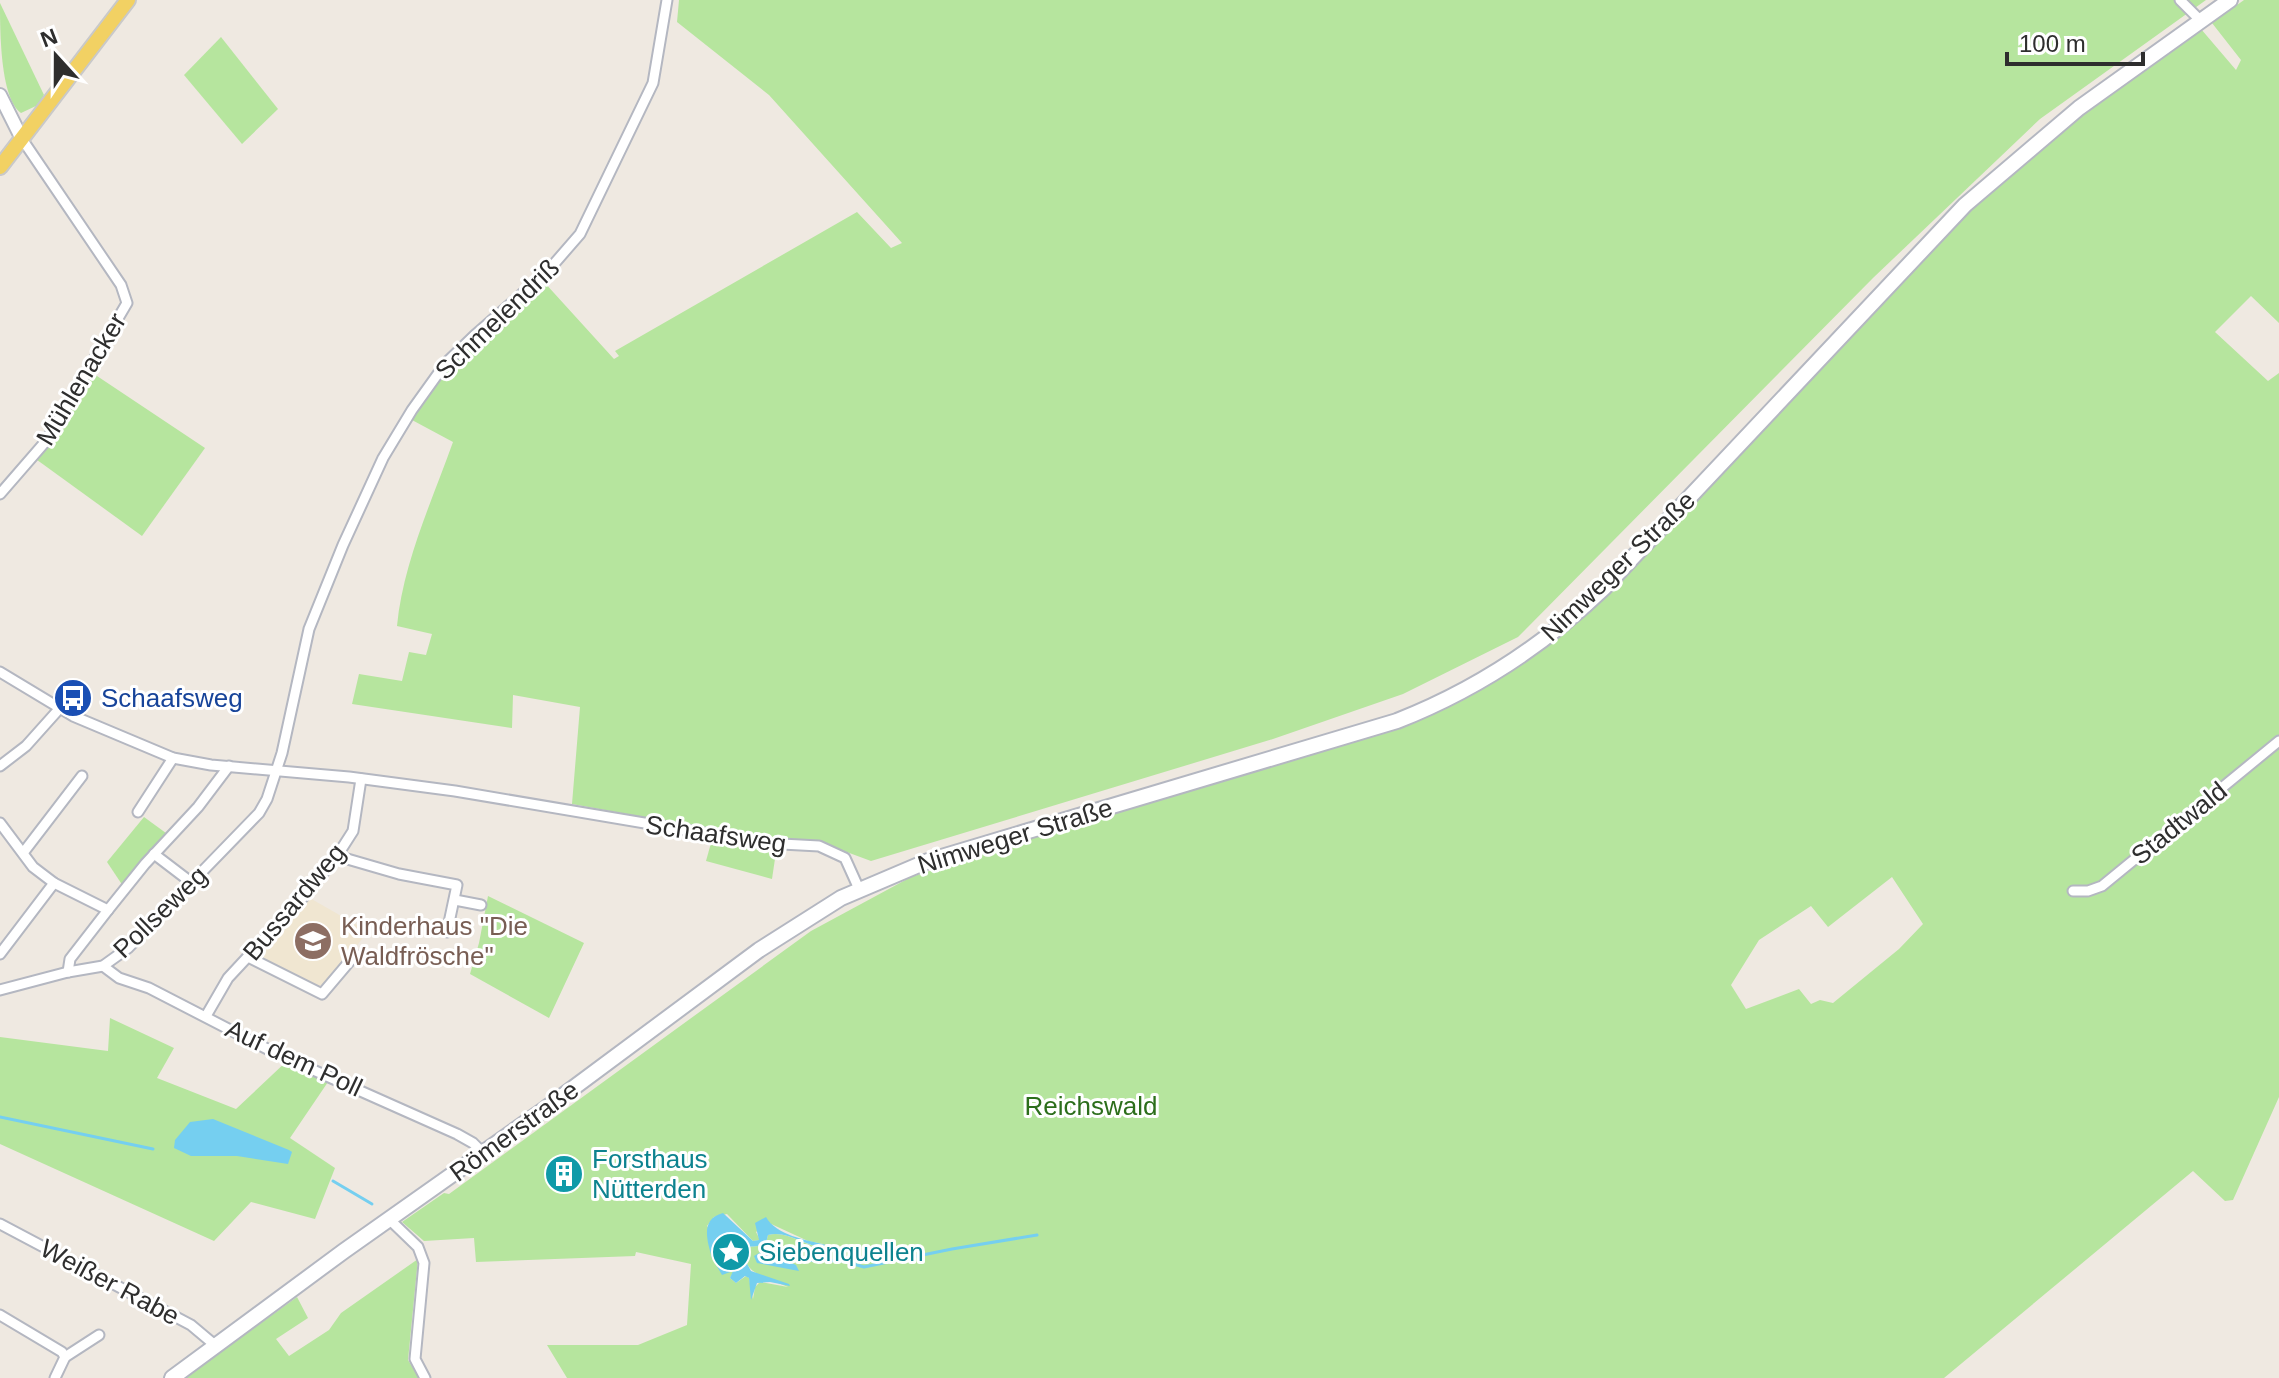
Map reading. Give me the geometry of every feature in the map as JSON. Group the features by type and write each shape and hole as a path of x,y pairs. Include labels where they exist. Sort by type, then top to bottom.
{"main road":[{"path":"0,167 128,0"},
{"name":"Nimweger Straße","path":"859,889 928,861 1397,721 1450,699 1503,670 1552,634 1604,588 1965,205 2048,132 2230,0"},
{"name":"Römerstraße","path":"172,1378 778,936 859,889"}],"street":[{"name":"Schmelendriß","path":"275,772 282,753 309,629 383,458 445,364 547,272 580,234 653,83 667,0"},
{"path":"2180,0 2201,21"},
{"path":"0,95 22,139"},
{"name":"Mühlenacker","path":"0,494 46,441 127,303 121,285 22,139"},
{"name":"Schaafsweg","path":"0,672 60,708 173,758 455,791 763,843 819,846 845,858 859,889"},
{"path":"0,766 26,746 60,708"},
{"name":"Stadtwald","path":"2073,891 2088,891 2102,886 2279,741"},
{"path":"138,812 173,758"},
{"path":"68,972 70,959 108,910 198,807 229,766"},
{"name":"Pollseweg","path":"0,990 103,966 128,948 259,813 275,772"},
{"path":"23,853 82,776"},
{"name":"Bussardweg","path":"206,1016 228,978 337,856 353,831 361,779"},
{"path":"0,823 33,867 54,883 108,910"},
{"path":"154,854 192,883"},
{"path":"337,856 399,874 457,885 447,932"},
{"path":"0,954 54,883"},
{"path":"455,900 481,905"},
{"path":"248,957 322,994 355,955"},
{"name":"Auf dem Poll","path":"103,966 119,978 149,988 275,1053 457,1134 483,1153"},
{"path":"389,1219 418,1247 424,1263 415,1359 425,1378"},
{"name":"Weißer Rabe","path":"0,1224 191,1325 216,1346"},
{"path":"0,1315 62,1352 65,1357"},
{"path":"55,1378 65,1357 99,1335"}],"shaded area":[{"name":"Kinderhaus \"Die Waldfrösche\"","path":"308,897 364,929 365,935 329,982 320,986 309,984 264,960 260,954 260,948"}],"green space":[{"path":"679,0 2206,0 2040,119 1873,278 1518,637 1403,694 1273,739 871,861 825,844 715,830 572,804 580,707 513,695 512,728 352,704 359,674 402,681 409,652 426,655 432,634 397,626 412,556 453,442 412,420 446,371 544,282 614,359 619,356 615,351 857,212 891,248 902,243 769,95 677,22"},
{"name":"Reichswald","path":"2244,0 2279,0 2279,323 2251,296 2215,332 2268,381 2279,373 2279,1097 2233,1200 2225,1201 2193,1171 1944,1378 567,1378 547,1345 638,1345 687,1325 691,1264 636,1252 635,1256 476,1262 474,1238 424,1241 402,1222 444,1193 449,1194 811,931 911,877 1397,721 1552,634 1889,284 2048,132 2201,29 2236,70 2241,60 2212,23","holes":["1892,877 1923,924 1899,949 1833,1003 1820,1000 1811,1004 1799,989 1746,1009 1731,985 1759,940 1811,906 1828,927","727,1214 753,1241 760,1240 756,1232 769,1223 826,1247 776,1234 768,1235 766,1243 747,1247 745,1256 751,1269 764,1278 788,1287 760,1282 755,1287 753,1299 749,1278 746,1276 736,1283 730,1278 734,1271 727,1261 736,1263 736,1252 728,1256 707,1226 714,1217"]},
{"path":"0,3 44,95 38,105 21,113 14,105 5,79"},
{"path":"221,37 278,109 242,144 184,75"},
{"path":"88,370 205,448 142,536 33,457"},
{"path":"144,817 170,836 125,889 107,862"},
{"path":"711,843 776,852 772,879 706,861"},
{"path":"488,896 584,943 549,1018 470,974"},
{"path":"110,1018 174,1048 157,1078 236,1109 288,1060 330,1079 290,1138 335,1168 315,1219 251,1202 214,1241 0,1144 0,1037 108,1051"},
{"path":"418,1259 408,1360 419,1378 185,1378 297,1297 308,1318 276,1339 289,1356 329,1330 341,1313"}],"water":[{"path":"213,1119 289,1150 292,1152 288,1164 237,1156 191,1156 174,1148 175,1140 190,1122"},
{"path":"723,1213 753,1241 759,1240 755,1223 766,1217 784,1232 826,1247 776,1234 768,1235 766,1243 747,1247 745,1260 751,1271 790,1286 757,1283 751,1300 749,1278 745,1276 736,1283 730,1278 733,1271 722,1275 715,1263 727,1260 735,1264 738,1260 736,1252 712,1258 707,1237 708,1225"},
{"path":"764,1250 796,1265 799,1271 757,1263 754,1256"}],"waterway":[{"path":"0,1117 153,1149"},
{"path":"333,1181 372,1204"},
{"path":"766,1243 800,1260 843,1261 864,1267 1037,1235"}],"place":[{"name":"Schaafsweg","path":"73,698"},
{"name":"Kinderhaus \"Die Waldfrösche\"","path":"313,941"},
{"name":"Forsthaus Nütterden","path":"564,1174"},
{"name":"Siebenquellen","path":"731,1252"}]}
